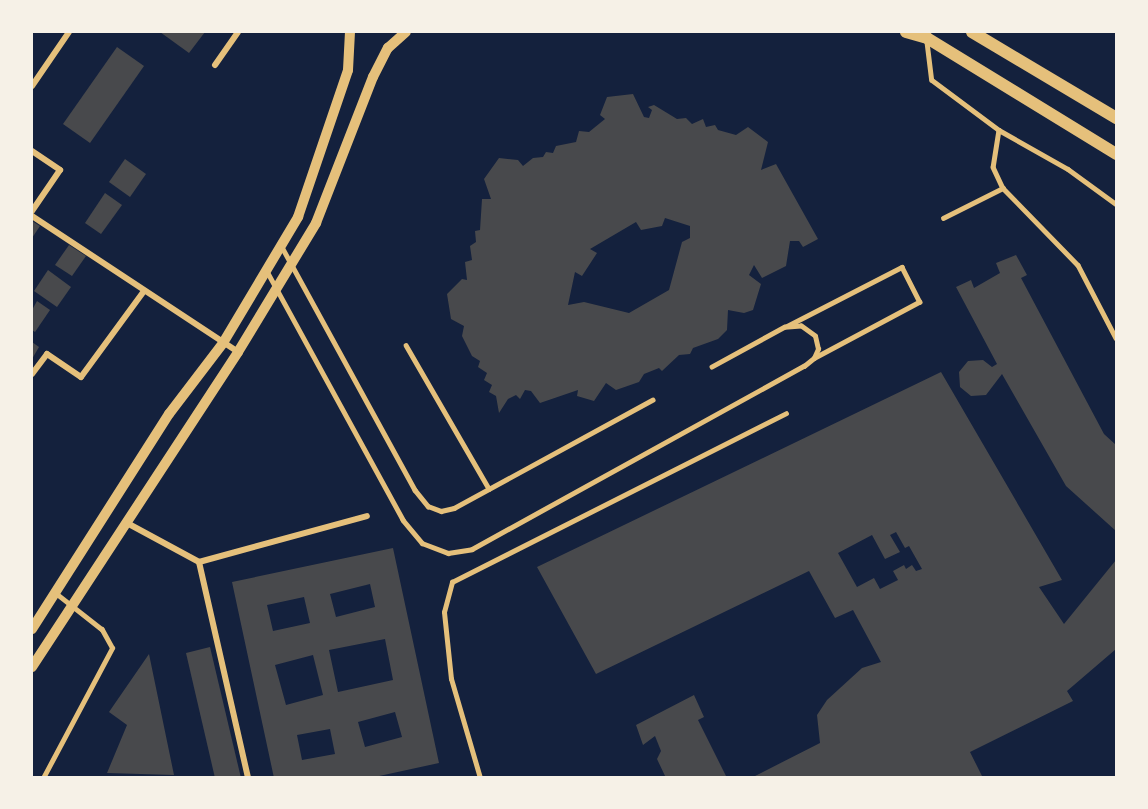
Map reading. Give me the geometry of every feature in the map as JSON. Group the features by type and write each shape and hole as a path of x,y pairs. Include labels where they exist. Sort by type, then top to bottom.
{"main road":[{"path":"906,32 927,38 1116,154"},
{"path":"972,32 1116,118"}],"street":[{"path":"32,86 69,32"},
{"path":"215,65 238,32"},
{"path":"32,629 170,414 223,343 282,247 319,164 348,70 350,32"},
{"path":"32,667 238,352 315,223 373,77 388,48 406,32"},
{"path":"32,151 60,170 32,211"},
{"path":"32,216 238,352"},
{"path":"32,374 47,354 81,377 144,291"},
{"path":"127,523 199,562 367,516"},
{"path":"199,562 248,777"}],"lane":[{"path":"927,38 932,80 999,130 1068,169 1116,204"},
{"path":"999,130 993,167 1003,188 1078,265 1116,338"},
{"path":"943,218 1003,188"},
{"path":"282,247 415,490 428,506 441,511 454,508 652,400"},
{"path":"268,273 403,520 422,543 448,554 472,549 814,358 920,302 902,267 712,367"},
{"path":"785,327 801,326 815,336 818,349 814,358"},
{"path":"406,345 489,489"},
{"path":"480,777 452,679 444,612 446,592 452,582 786,413"},
{"path":"43,777 112,648 102,630 55,593"}],"building":[{"path":"160,32 205,32 189,53"},
{"path":"117,47 144,66 90,143 63,124"},
{"path":"633,94 644,117 649,118 652,110 648,107 654,105 677,119 686,118 692,124 703,119 706,127 715,125 718,130 736,135 748,127 768,142 761,170 776,164 818,239 803,247 799,241 790,241 786,266 762,278 754,265 749,275 761,284 753,310 744,313 728,310 727,330 718,339 693,348 690,354 679,355 662,371 659,368 644,374 639,382 616,390 606,383 594,401 577,396 578,390 540,403 531,391 525,390 520,399 516,395 508,399 499,413 496,396 489,392 492,385 484,380 487,373 478,367 480,361 472,356 462,336 464,326 451,319 447,294 462,279 467,280 465,262 472,260 470,246 476,242 475,231 480,230 482,199 491,199 484,179 499,158 518,160 523,166 533,158 543,157 546,152 553,153 556,146 576,142 579,131 589,132 605,119 600,115 607,97","holes":["665,218 690,226 690,238 682,242 669,290 629,313 584,302 568,305 575,272 582,276 597,253 590,249 636,222 641,230 662,226"]},
{"path":"125,159 146,174 130,197 109,182"},
{"path":"105,193 122,205 101,234 85,223"},
{"path":"32,221 40,226 32,238"},
{"path":"69,245 86,256 72,276 55,265"},
{"path":"1016,255 1027,275 1021,278 1104,434 1116,445 1116,531 1066,486 1002,374 986,395 971,396 960,387 959,372 968,361 983,360 992,367 997,364 956,287 971,280 974,288 1000,273 996,263"},
{"path":"48,270 71,287 57,307 34,291"},
{"path":"37,301 50,310 35,332 32,330 32,310"},
{"path":"32,342 39,347 32,359"},
{"path":"941,372 1062,580 1039,587 1064,624 1116,560 1116,649 1067,691 1073,701 970,752 983,778 751,778 820,743 817,715 827,700 862,668 881,662 853,610 835,618 809,571 596,674 537,567","holes":["896,532 905,548 909,546 922,569 916,571 912,565 906,569 904,565 893,571 898,580 880,589 874,578 857,587 838,553 872,535 885,559 900,552 890,535"]},
{"path":"393,548 439,763 370,778 274,778 232,582","holes":["370,584 375,607 336,617 330,594","304,597 310,623 273,631 267,605","385,639 393,680 338,692 329,650","313,655 323,695 286,705 275,665","395,712 402,737 365,747 358,722","330,729 335,754 302,760 297,735"]},
{"path":"210,647 241,778 215,778 186,653"},
{"path":"149,654 174,775 107,773 127,725 109,712"},
{"path":"694,695 704,717 698,720 727,778 666,778 657,759 661,751 655,736 643,745 636,725"}]}
